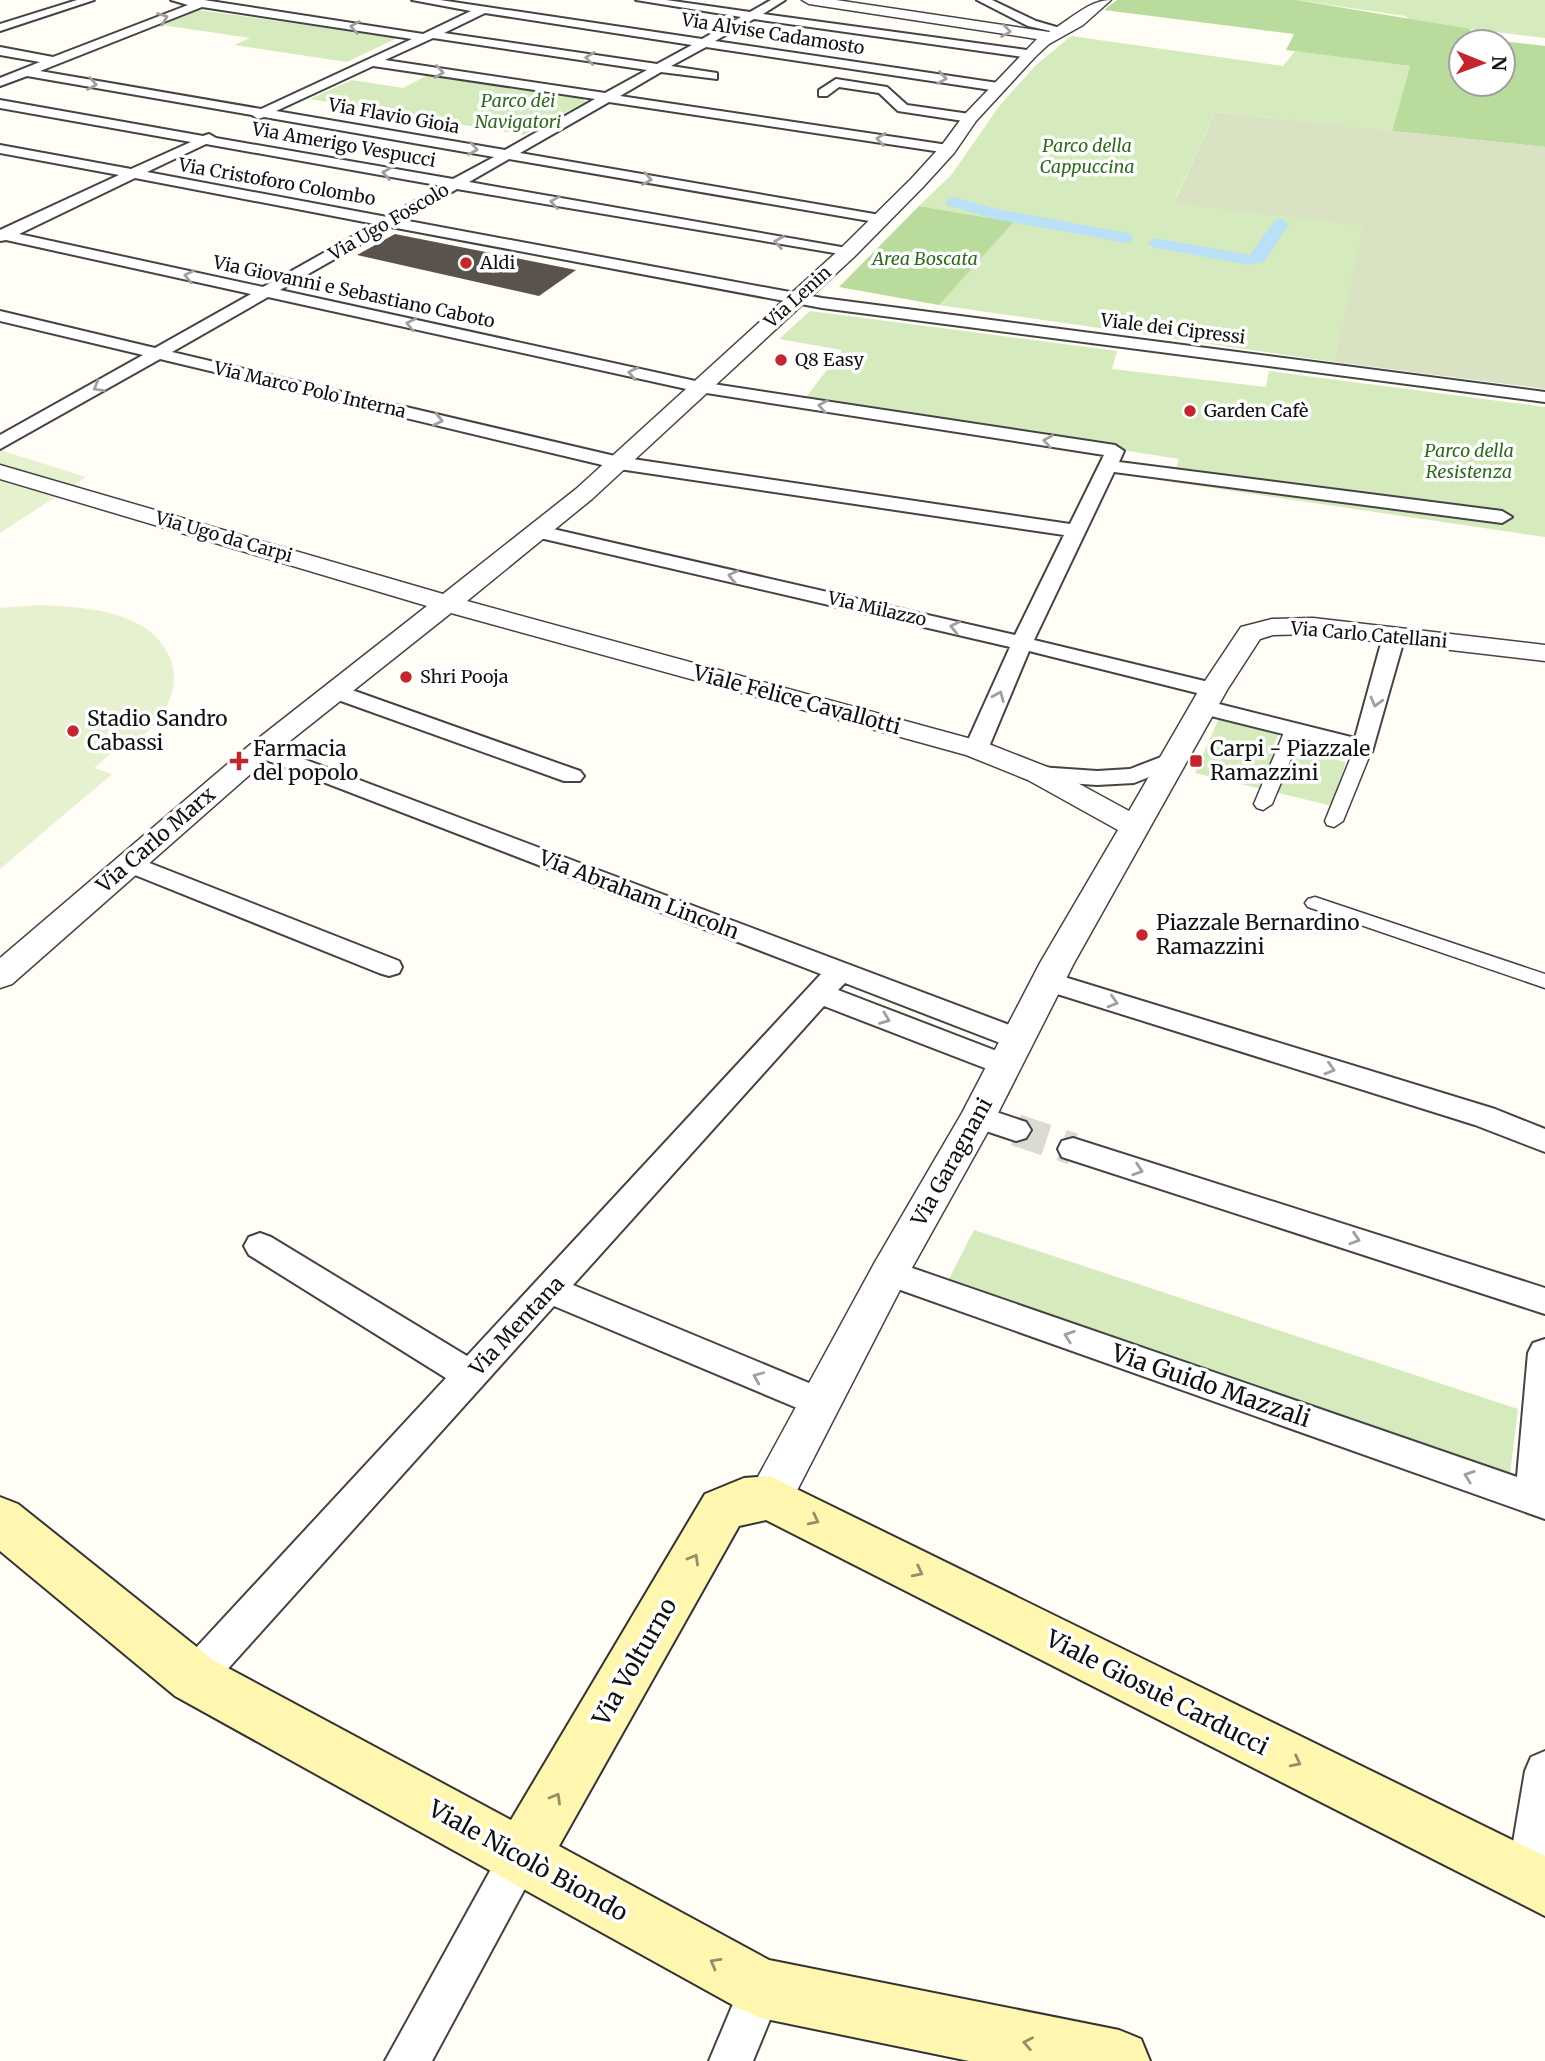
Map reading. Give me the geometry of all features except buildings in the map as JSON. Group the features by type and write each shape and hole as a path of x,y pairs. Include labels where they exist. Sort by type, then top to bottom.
{"main road":[{"name":"Via Volturno","path":"522,1857 722,1510 744,1500 770,1498"},
{"name":"Viale Giosuè Carducci","path":"770,1498 1537,1882"},
{"name":"Viale Nicolò Biondo","path":"0,1520 194,1678 761,1988 1119,2061"}],"street":[{"path":"0,28 88,0"},
{"path":"177,0 713,76"},
{"name":"Via Alvise Cadamosto","path":"418,0 998,86"},
{"path":"2,235 503,0"},
{"path":"642,0 1030,54"},
{"name":"Via Ugo Foscolo","path":"0,443 779,0"},
{"path":"983,0 1058,34"},
{"name":"Via Lenin","path":"447,603 540,532 620,463 795,298 847,253 948,149 970,118 1030,54 1104,0"},
{"path":"817,1 1058,34"},
{"path":"0,82 205,2"},
{"path":"12,12 37,16"},
{"path":"0,51 53,61"},
{"path":"372,62 948,149"},
{"name":"Via Flavio Gioia","path":"25,72 881,219"},
{"path":"822,93 836,83 883,90 903,108 970,118"},
{"name":"Via Amerigo Vespucci","path":"0,104 847,253"},
{"name":"Via Cristoforo Colombo","path":"0,149 795,298"},
{"name":"Via Giovanni e Sebastiano Caboto","path":"2,235 700,387 1112,459 1502,517"},
{"name":"Viale dei Cipressi","path":"795,298 1545,397"},
{"name":"Via Marco Polo Interna","path":"0,316 620,463 1078,531"},
{"path":"976,748 1021,643 1112,459"},
{"name":"Via Ugo da Carpi","path":"0,472 447,603"},
{"name":"Via Milazzo","path":"540,532 1021,643 1208,698"},
{"name":"Via Carlo Marx","path":"0,976 261,750 447,603"},
{"name":"Viale Felice Cavallotti","path":"447,603 976,748 1039,774 1136,827"},
{"name":"Via Carlo Catellani","path":"1136,827 1208,698 1250,633 1272,627 1313,626 1545,653"},
{"path":"1334,821 1364,747 1394,636"},
{"path":"335,691 572,776"},
{"path":"1208,698 1294,730 1364,747"},
{"path":"1263,804 1294,730"},
{"name":"Via Abraham Lincoln","path":"261,750 830,983 1011,1052"},
{"path":"1039,774 1097,778 1135,776 1174,759"},
{"name":"Via Garagnani","path":"770,1498 889,1273 978,1117 1048,981 1136,827"},
{"path":"129,863 389,967"},
{"path":"1315,903 1545,981"},
{"path":"1048,981 1485,1117 1545,1141"},
{"name":"Via Mentana","path":"194,1678 830,983"},
{"path":"978,1117 1016,1130"},
{"path":"1073,1149 1545,1301"},
{"path":"260,1246 471,1376"},
{"name":"Via Guido Mazzali","path":"889,1273 1539,1501"},
{"path":"550,1290 821,1403"},
{"path":"1539,1501 1545,1353"},
{"path":"1537,1882 1545,1771"},
{"path":"407,2061 522,1857"},
{"path":"731,2061 761,1988"}],"green space":[{"path":"1117,0 1296,0 1465,28 1447,28 1447,98 1517,98 1517,43 1545,46 1545,147 1392,131 1410,66 1286,50 1294,34 1104,10"},
{"path":"1296,0 1545,0 1545,38 1517,35 1517,28 1463,28 1414,22 1405,16"},
{"path":"192,9 397,38 347,62 234,45 250,38 155,24"},
{"name":"Parco della Cappuccina","path":"1071,36 1283,66 1295,51 1410,66 1392,131 1215,112 1174,202 1364,225 1334,362 939,305 1014,222 919,206 952,174 1000,105 1036,65"},
{"name":"Parco dei Navigatori","path":"428,75 584,99 585,102 524,135 310,99 352,80 403,88"},
{"path":"1215,112 1545,147 1545,389 1334,362 1363,226 1174,203"},
{"name":"Area Boscata","path":"919,206 1014,222 939,305 839,287"},
{"name":"Parco della Resistenza","path":"810,311 1117,351 1112,369 1266,387 1269,371 1545,407 1545,537 1172,482 1179,459 804,400 842,350 779,339"},
{"path":"0,450 86,477 0,533"},
{"name":"Stadio Sandro Cabassi","path":"36,605 74,607 113,614 147,629 160,642 170,658 174,674 173,690 153,726 132,746 122,744 94,768 112,774 0,869 0,608"},
{"path":"1219,718 1279,732 1274,745 1346,762 1332,806 1195,773"},
{"path":"974,1230 1518,1409 1510,1474 949,1279"}],"waterway":[{"path":"953,202 995,214 1127,238"},
{"path":"1155,243 1251,260 1259,257 1281,224"}],"tunnel":[{"path":"1016,1130 1073,1149"}],"place":[{"name":"Aldi","path":"466,263"},
{"name":"Q8 Easy","path":"781,360"},
{"name":"Garden Cafè","path":"1190,411"},
{"name":"Shri Pooja","path":"406,677"},
{"name":"Stadio Sandro Cabassi","path":"73,731"},
{"name":"Farmacia del popolo","path":"239,761"},
{"name":"Carpi - Piazzale Ramazzini","path":"1196,761"},
{"name":"Piazzale Bernardino Ramazzini","path":"1142,935"}]}
